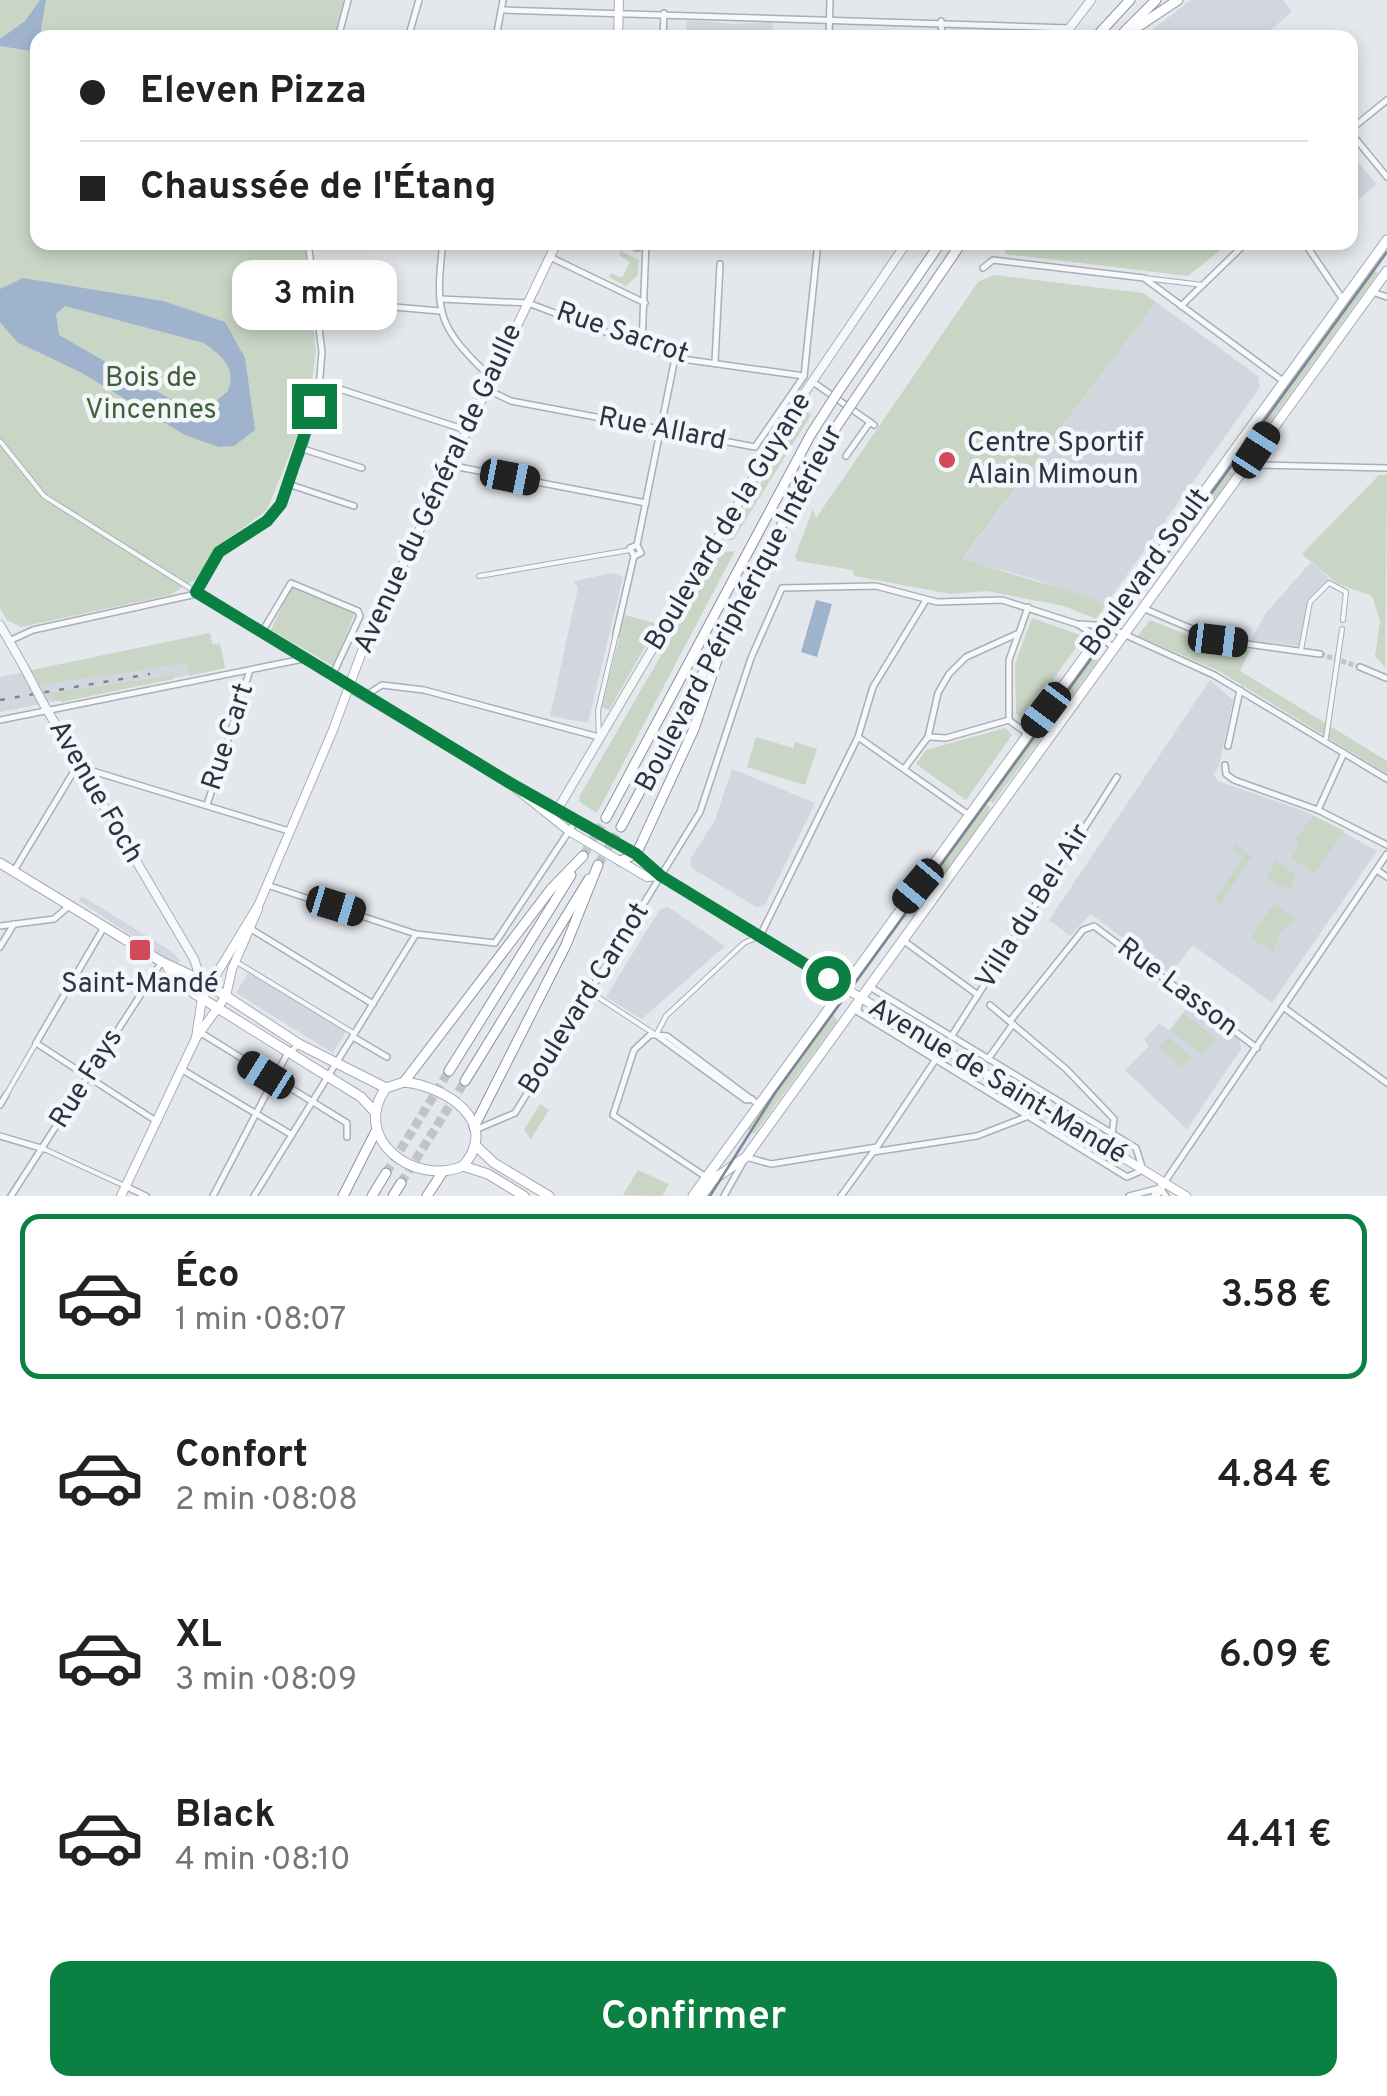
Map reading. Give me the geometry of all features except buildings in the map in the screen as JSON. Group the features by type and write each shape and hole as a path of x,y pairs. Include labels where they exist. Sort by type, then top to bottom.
{"main road":[{"path":"618,30 619,0"},
{"path":"1128,30 1156,0"},
{"path":"1132,30 1178,0"},
{"path":"1102,30 1127,2"},
{"name":"Boulevard Soult","path":"697,1196 755,1102 1387,240"},
{"name":"Avenue du Général de Gaulle","path":"198,1036 226,996 235,961 292,832 364,646 553,250"},
{"path":"606,818 810,434 936,250"},
{"name":"Boulevard Périphérique Intérieur","path":"622,827 826,444 957,250"},
{"name":"Boulevard Soult","path":"697,1196 714,1178 746,1156 855,1010 860,997 1387,271"},
{"path":"620,861 636,854 694,729 729,622"},
{"path":"349,687 510,783 577,818 636,854 661,876"},
{"path":"510,783 569,831 646,877 661,876"},
{"path":"404,1082 551,889 582,856 449,1071"},
{"path":"0,863 162,962 184,977 202,998 374,1111"},
{"path":"464,1081 598,865 566,945 474,1129"},
{"name":"Avenue de Saint-Mandé","path":"661,876 1144,1170 1162,1191 1186,1196"},
{"name":"Avenue du Général de Gaulle","path":"198,1036 205,982 259,904"},
{"path":"184,977 205,982 298,1044 386,1088"},
{"path":"121,1196 198,1036"},
{"path":"463,1166 475,1145 474,1129 456,1098 427,1084 404,1082 386,1088 374,1111 376,1130 395,1156 413,1168 442,1173 463,1166 488,1174 524,1196"},
{"path":"343,1196 376,1130"},
{"path":"475,1145 494,1163 549,1196"},
{"path":"427,1196 442,1173"},
{"path":"372,1196 386,1174"},
{"path":"393,1196 401,1183"}],"street":[{"path":"340,30 348,0"},
{"path":"410,30 419,0"},
{"path":"498,30 503,0"},
{"path":"829,30 830,0"},
{"path":"504,10 1070,28 1091,0"},
{"path":"663,30 664,14"},
{"path":"941,21 942,30"},
{"path":"1358,124 1387,100"},
{"path":"1358,141 1387,177"},
{"path":"9,641 33,630 196,592 219,552 267,521 290,485 320,382 322,338 309,250"},
{"path":"443,250 440,311 448,336 492,378"},
{"path":"642,344 648,250"},
{"path":"817,250 808,379 872,423 846,456"},
{"name":"Boulevard de la Guyane","path":"559,808 808,379 901,250"},
{"path":"1180,307 1239,250"},
{"path":"1309,250 1344,301"},
{"path":"550,257 644,304"},
{"path":"982,268 993,260 1203,285"},
{"path":"716,362 720,264"},
{"path":"1144,278 1285,383"},
{"path":"1370,291 1387,298"},
{"name":"Rue Sacrot","path":"440,298 528,303 676,358 808,379"},
{"path":"314,300 440,311"},
{"path":"365,696 382,685 424,690 599,737 598,711 676,358"},
{"name":"Rue Allard","path":"486,389 511,400 755,447 808,379"},
{"path":"320,382 466,430"},
{"path":"0,442 44,496 349,687"},
{"path":"303,449 362,468"},
{"path":"1232,453 1247,463 1387,468"},
{"path":"448,465 646,503"},
{"path":"290,485 354,506"},
{"path":"479,576 632,553"},
{"path":"1301,650 1310,602 1329,583 1346,592 1343,620"},
{"path":"262,632 288,584 358,610 360,616 332,676"},
{"name":"Boulevard Carnot","path":"474,1129 515,1113 700,812 776,594 785,586 876,586 926,600"},
{"path":"656,1035 658,1027 680,1003 744,942 760,936 858,736 873,687 926,600 990,599 1028,607 1077,624 1114,647"},
{"path":"1010,720 1009,660 1028,607"},
{"path":"1142,608 1218,640 1320,654"},
{"path":"1077,624 1106,626 1240,690 1387,779"},
{"name":"Avenue Foch","path":"2,628 205,982"},
{"path":"1326,738 1342,629"},
{"path":"904,768 928,737 938,693 949,674 966,657 1019,633"},
{"path":"0,720 46,707 303,659"},
{"path":"1360,667 1386,678"},
{"name":"Rue Cart","path":"206,805 250,669"},
{"path":"1228,746 1240,690"},
{"path":"1010,720 1028,734"},
{"path":"928,737 946,738 1010,720"},
{"path":"858,736 969,815"},
{"path":"1318,810 1344,753"},
{"path":"1226,765 1226,774 1234,780 1318,810 1387,845"},
{"path":"13,872 74,771 101,771 292,832"},
{"name":"Villa du Bel-Air","path":"951,1037 1117,777"},
{"path":"552,819 559,808"},
{"path":"267,886 416,934 495,943 577,818"},
{"path":"1128,1196 1162,1191 1387,854"},
{"path":"1376,870 1387,877"},
{"path":"0,926 54,919 68,906"},
{"path":"0,948 14,924"},
{"path":"0,1105 104,927"},
{"name":"Rue Lasson","path":"1012,1022 1083,930 1098,928 1257,1048"},
{"path":"251,929 373,1004"},
{"path":"254,1196 416,934"},
{"path":"903,940 978,995"},
{"path":"184,977 189,952"},
{"path":"235,961 387,1057"},
{"name":"Rue Fays","path":"12,1196 162,962"},
{"name":"Avenue de Saint-Mandé","path":"855,1010 1127,1177 1144,1170 1136,1148 869,986"},
{"path":"590,992 755,1102"},
{"path":"990,1005 1066,1069 1114,1119 1112,1134"},
{"path":"1283,1007 1387,1083"},
{"path":"988,1060 1012,1022"},
{"path":"656,1035 650,1035 634,1050 612,1115 706,1177"},
{"path":"198,1036 347,1123 347,1137"},
{"path":"36,1043 156,1121"},
{"path":"213,1196 288,1052 298,1044"},
{"path":"841,1196 936,1059"},
{"path":"181,1069 292,1135"},
{"path":"746,1156 771,1164 978,1136 1028,1116"},
{"path":"0,1136 44,1148 146,1196"},
{"name":"Boulevard Soult","path":"724,1196 746,1156"}],"shaded area":[{"path":"1191,0 1283,0 1292,12 1270,30 1152,30"},
{"path":"687,20 773,22 773,30 686,30"},
{"path":"1358,162 1377,184 1358,199"},
{"path":"1156,302 1258,376 1260,387 1105,606 1031,578 962,560"},
{"path":"1311,562 1330,579 1307,604 1300,646 1251,640 1266,613"},
{"path":"612,573 623,577 588,723 550,716 578,588 574,581"},
{"path":"210,633 212,644 220,643 225,668 0,712 0,677"},
{"path":"1210,680 1233,700 1219,766 1213,774 1218,781 1309,813 1377,851 1272,1003 1193,945 1170,974 1091,914 1070,936 1049,920"},
{"path":"732,769 815,803 765,905 756,907 692,868 690,860 715,820"},
{"path":"82,896 181,961 175,964 79,901"},
{"path":"668,907 725,946 642,1019 606,997 660,909"},
{"path":"251,968 349,1027 333,1053 236,993"},
{"path":"1191,1003 1240,1040 1241,1049 1187,1129 1125,1070 1149,1046 1144,1040 1159,1023 1169,1030"}],"green space":[{"name":"Bois de Vincennes","path":"0,0 344,0 337,30 30,30 30,250 305,250 316,351 305,431 297,436 267,510 217,547 198,578 170,595 21,627 7,620 0,608"},
{"path":"1004,250 1220,250 1188,276 1006,254"},
{"path":"621,251 639,260 638,275 626,286 609,277 611,273 622,278 630,262 619,255"},
{"path":"1372,269 1378,273 1254,444 1248,440"},
{"name":"Centre Sportif Alain Mimoun","path":"994,275 1143,293 1156,302 962,559 1091,598 1105,606 1096,619 1064,606 987,591 951,594 854,576 853,570 797,561 795,557 813,509 816,518 978,282"},
{"path":"804,410 811,415 733,540 728,540"},
{"path":"1227,470 1233,474 1231,480 1200,519 1194,508"},
{"path":"1379,475 1387,475 1385,667 1375,656 1380,621 1372,596 1338,584 1302,554"},
{"path":"735,551 597,813 580,802 579,797 721,552"},
{"path":"292,586 355,613 333,666 271,630"},
{"path":"625,615 658,624 609,710 602,707"},
{"path":"1032,618 1080,635 1081,641 1023,720 1016,713 1015,664"},
{"path":"1150,620 1213,645 1250,650 1240,671 1387,761 1387,774 1219,671 1138,636"},
{"path":"210,633 212,644 221,648 225,668 189,676 188,664 180,664 40,685 32,670"},
{"path":"1094,652 1100,656 1096,663 993,803 987,799 990,793"},
{"path":"174,675 173,679 62,702 45,694"},
{"path":"1005,728 1012,735 966,800 916,764 926,750"},
{"path":"756,737 793,748 795,742 817,749 805,785 747,767"},
{"path":"984,803 990,807 988,813 915,918 903,909"},
{"path":"1314,816 1344,831 1315,873 1291,858 1300,844 1295,839"},
{"path":"1236,844 1252,857 1220,904 1214,900 1243,857 1232,848"},
{"path":"1275,860 1295,874 1290,890 1267,879"},
{"path":"1274,903 1296,919 1280,932 1273,953 1251,938"},
{"path":"832,1012 837,1021 754,1134 748,1130 749,1124"},
{"path":"1184,1014 1216,1038 1203,1055 1171,1031"},
{"path":"1168,1037 1191,1057 1182,1067 1159,1047"},
{"path":"540,1104 549,1110 531,1139 524,1130"},
{"path":"638,1170 669,1184 662,1196 623,1195"}],"water":[{"path":"40,0 46,0 41,30 30,30 30,51 0,46 0,39 25,21"},
{"path":"23,278 163,301 225,322 245,358 255,430 234,446 219,447 185,435 82,373 17,342 0,322 0,289","holes":["65,306 204,343 221,357 230,375 228,391 208,408 179,404 59,335 56,314"]},
{"path":"816,600 832,604 817,657 801,652"}],"tunnel":[{"path":"1320,654 1360,667"},
{"path":"583,856 606,818"},
{"path":"598,865 621,827"},
{"path":"386,1173 449,1071"},
{"path":"401,1183 465,1081"}],"tram line":[{"path":"710,1196 775,1093 1387,252"}],"railway":[{"path":"0,700 150,674"}],"place":[{"name":"Centre Sportif Alain Mimoun","path":"947,460"},
{"name":"Saint-Mandé","path":"140,950"}],"route":[{"path":"314,406 303,449 281,504 267,521 219,552 196,592 360,694 636,854 655,866 661,876 828,978"}]}
